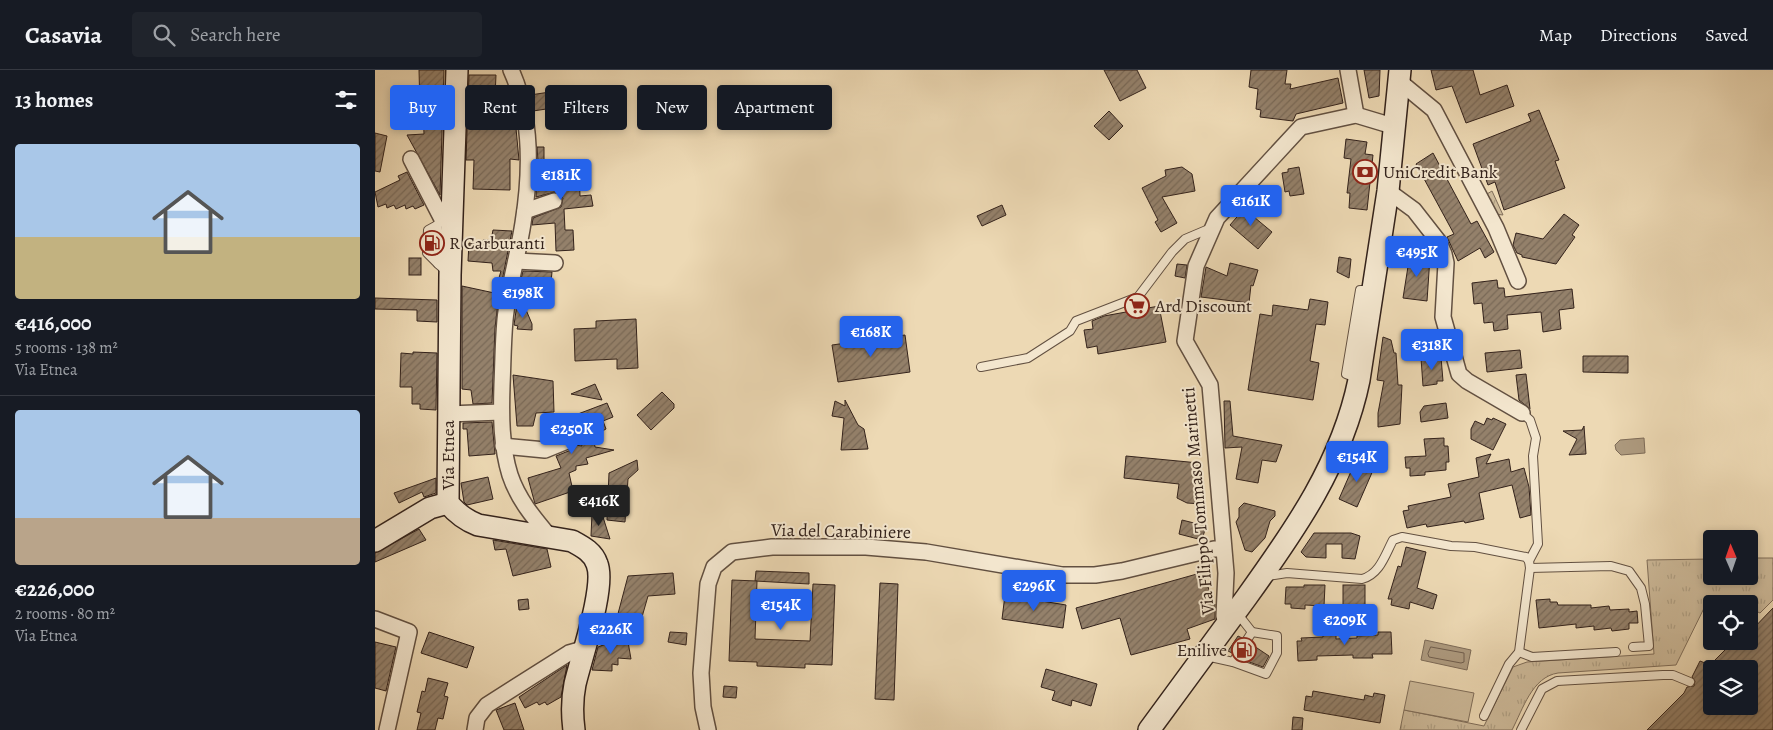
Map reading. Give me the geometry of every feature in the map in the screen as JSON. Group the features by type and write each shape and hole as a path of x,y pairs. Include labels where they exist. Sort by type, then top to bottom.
{"main road":[{"name":"Via Etnea","path":"457,70 444,222 448,503 455,512 466,520 505,531 549,536 572,541 584,548 597,563 599,572 597,594 575,686 574,730"},
{"path":"1149,730 1295,530 1317,493 1343,436 1355,403 1359,380 1388,191 1400,76"},
{"path":"375,541 419,518 441,512 448,503"},
{"path":"419,518 474,531 505,531"}],"street":[{"path":"511,70 519,87 526,116 527,183 525,211 505,320 501,412 503,446 510,476 521,500 549,536"},
{"path":"1348,70 1356,115"},
{"path":"1400,76 1434,110 1496,228 1518,281"},
{"name":"Via Filippo Tommaso Marinetti","path":"1232,617 1224,616 1226,573 1210,386 1185,342 1196,266 1217,218 1255,174 1301,127 1356,115 1396,127"},
{"path":"411,159 444,222"},
{"path":"1388,191 1414,210 1439,242 1444,254 1446,263 1443,317 1459,374 1467,382 1522,413"},
{"path":"525,211 554,201"},
{"path":"516,262 555,263"},
{"path":"448,414 501,412"},
{"path":"503,446 545,450 567,441"},
{"name":"Via del Carabiniere","path":"708,730 703,707 701,673 708,584 714,567 732,552 773,548 866,547 926,552 1062,575 1095,575 1122,572 1214,549 1223,549"},
{"path":"375,619 409,632 387,730"},
{"path":"475,730 477,718 487,705 569,653 583,649"}],"lane":[{"path":"981,367 1027,358 1069,331 1077,321 1138,297 1172,252 1185,239 1211,228"},
{"path":"1484,716 1509,664 1519,652 1529,564 1538,544 1533,456 1536,438 1530,420 1522,413"},
{"path":"1261,577 1287,573 1362,579 1371,577 1393,540 1403,537 1525,557 1529,564"},
{"path":"1529,564 1611,566 1629,572 1641,588 1645,604 1649,646 1633,647"},
{"path":"1204,655 1233,662 1266,674 1277,653 1277,636 1253,632 1232,617"},
{"path":"1233,662 1253,632"},
{"path":"1519,652 1533,657 1616,652"},
{"path":"1521,730 1542,688 1557,681 1673,675 1690,682"}],"green space":[{"path":"1492,191 1503,215 1495,214 1487,194"},
{"path":"1758,558 1773,558 1773,600 1760,613 1758,612 1758,595 1703,595 1703,610 1676,665 1558,673 1549,676 1541,681 1529,695 1512,730 1400,730 1404,710 1484,726 1513,667 1527,662 1654,654 1647,560 1703,559 1703,585 1758,585"},
{"path":"1410,681 1474,693 1468,722 1404,710"}],"water":[{"path":"1644,438 1645,453 1621,455 1616,450 1615,445 1620,440"},
{"path":"1425,640 1471,650 1467,670 1421,660"}],"building":[{"path":"419,70 444,70 444,85 419,85"},
{"path":"1104,70 1137,70 1146,88 1120,101"},
{"path":"1251,70 1287,70 1285,84 1291,84 1290,89 1338,78 1343,103 1296,114 1293,121 1260,117 1261,110 1256,109 1258,89 1249,87"},
{"path":"1364,70 1380,70 1379,96 1369,98"},
{"path":"1431,70 1473,70 1480,95 1507,85 1514,106 1466,123 1452,86 1436,90"},
{"path":"469,75 496,75 496,85 469,85"},
{"path":"545,93 545,109 535,111 535,94"},
{"path":"1539,110 1559,160 1555,161 1565,188 1504,210 1495,182 1488,185 1473,144 1531,121 1528,114"},
{"path":"1109,111 1123,126 1109,140 1094,126"},
{"path":"424,130 442,130 440,195 407,135 424,134"},
{"path":"467,130 516,130 519,160 510,159 510,190 473,189 474,160 466,160"},
{"path":"375,133 387,136 380,172 375,171"},
{"path":"1346,139 1367,142 1365,154 1373,155 1367,210 1349,208 1350,193 1347,193 1351,159 1344,158"},
{"path":"537,147 544,147 544,161 538,161"},
{"path":"1433,153 1471,224 1477,221 1494,252 1485,258 1480,248 1458,261 1447,237 1454,234 1416,164"},
{"path":"1182,167 1192,174 1195,191 1162,197 1177,223 1161,232 1155,222 1158,220 1142,188 1166,176 1165,170"},
{"path":"1299,167 1304,194 1290,196 1289,191 1285,192 1282,173 1288,172 1288,169"},
{"path":"579,168 580,196 591,195 593,206 564,209 565,230 573,230 574,250 556,251 555,223 532,225 533,218 561,207 563,198 555,192 536,197 537,169"},
{"path":"407,172 424,205 415,209 413,206 406,209 405,205 396,209 394,205 387,208 386,204 378,207 375,192 400,180 398,176"},
{"path":"1249,203 1259,211 1254,217 1272,232 1258,249 1230,225"},
{"path":"1002,205 1006,215 982,226 977,216"},
{"path":"1564,214 1579,225 1572,235 1575,237 1556,264 1522,257 1522,255 1517,253 1513,245 1516,233 1543,239"},
{"path":"493,230 512,231 502,281 498,281 501,271 493,271 492,263 468,261 469,243 483,245 483,240 491,240"},
{"path":"1410,254 1430,257 1427,301 1403,298"},
{"path":"1339,257 1351,259 1349,278 1337,272"},
{"path":"409,258 421,258 421,275 409,275"},
{"path":"1230,263 1258,270 1253,286 1251,285 1249,303 1201,297 1206,267 1227,276"},
{"path":"1177,264 1187,265 1185,278 1175,276"},
{"path":"523,271 552,272 550,292 529,290 529,284 520,283"},
{"path":"1497,280 1498,288 1504,288 1505,297 1572,289 1574,308 1559,310 1561,329 1543,332 1541,312 1507,315 1508,329 1494,331 1493,322 1484,323 1482,303 1474,304 1472,283"},
{"path":"462,286 499,294 495,328 492,403 473,404 471,390 462,389"},
{"path":"375,298 437,300 437,322 417,321 417,310 375,309"},
{"path":"1310,299 1328,302 1325,325 1316,324 1310,361 1319,363 1313,400 1248,390 1260,314 1272,316 1273,305 1308,310"},
{"path":"517,304 524,305 532,324 532,330 517,329 518,326 514,325"},
{"path":"1159,306 1166,342 1098,354 1097,346 1087,348 1084,330 1093,329 1092,321 1104,316"},
{"path":"636,319 638,368 617,369 617,359 575,361 574,329 596,328 596,321"},
{"path":"905,335 910,372 838,382 832,345"},
{"path":"1383,337 1391,340 1394,353 1396,353 1398,385 1402,385 1400,424 1378,427 1378,413 1384,381 1377,380"},
{"path":"1520,350 1522,368 1487,372 1485,353"},
{"path":"413,352 437,353 436,410 420,409 420,404 412,404 412,387 400,387 401,353 413,354"},
{"path":"1583,356 1628,356 1628,373 1583,372"},
{"path":"1441,357 1443,381 1423,386 1421,358"},
{"path":"1526,374 1530,409 1519,400 1516,375"},
{"path":"513,375 553,381 554,412 536,413 533,426 517,426"},
{"path":"595,384 602,400 571,394"},
{"path":"662,392 674,404 674,408 651,430 637,415"},
{"path":"845,400 858,425 864,429 868,449 841,450 844,418 832,416 835,401 845,406"},
{"path":"1224,401 1230,401 1233,436 1282,445 1276,462 1262,460 1258,483 1236,479 1242,447 1225,448"},
{"path":"607,403 613,417 603,421 606,429 593,436 595,447 614,450 586,458 588,464 576,466 576,470 569,473 573,491 535,504 528,478 561,468 556,456 571,450 575,445 582,446 570,417"},
{"path":"1446,403 1448,418 1421,422 1420,412 1424,406"},
{"path":"1487,418 1492,420 1493,418 1506,424 1493,450 1471,439 1471,429 1475,421 1484,425"},
{"path":"492,422 495,454 469,456 467,429 463,429 463,423"},
{"path":"1584,426 1586,454 1569,455 1577,439 1563,431 1582,430"},
{"path":"1444,438 1444,446 1448,446 1449,462 1446,462 1446,470 1410,476 1410,468 1406,468 1405,457 1426,456 1424,439"},
{"path":"1491,454 1486,464 1509,459 1511,472 1524,468 1529,487 1531,515 1520,518 1512,485 1479,493 1484,519 1427,527 1426,524 1407,528 1403,511 1409,510 1408,506 1451,497 1448,484 1479,477 1476,458"},
{"path":"1126,456 1199,463 1203,490 1202,504 1187,503 1177,498 1179,484 1124,478"},
{"path":"637,460 638,470 628,479 625,522 607,520 609,473"},
{"path":"1356,460 1374,468 1357,507 1339,499"},
{"path":"488,477 493,499 467,505 464,502 461,483"},
{"path":"436,478 436,493 424,497 422,492 399,503 394,493"},
{"path":"1244,503 1275,511 1275,516 1270,521 1265,538 1252,552 1245,550 1236,522 1239,517 1239,508"},
{"path":"592,513 602,514 610,539 591,536"},
{"path":"1182,520 1206,526 1202,540 1179,534"},
{"path":"419,529 426,540 375,562 375,553"},
{"path":"1314,533 1351,533 1360,536 1355,559 1342,558 1342,544 1326,544 1326,558 1306,557 1301,552"},
{"path":"493,540 547,549 551,567 513,576 506,549 495,550"},
{"path":"1406,547 1426,552 1417,588 1437,595 1433,609 1410,602 1409,609 1391,605 1392,599 1388,599 1398,566 1401,567"},
{"path":"756,571 809,573 809,584 755,581"},
{"path":"1204,572 1213,605 1215,604 1215,619 1187,629 1190,639 1131,655 1120,618 1082,629 1076,608"},
{"path":"673,573 675,594 648,596 640,624 634,622 632,629 615,625 628,576"},
{"path":"732,580 757,581 755,639 810,641 813,584 835,585 832,665 805,664 805,668 757,666 757,662 729,661"},
{"path":"880,583 898,584 894,700 875,699"},
{"path":"1304,585 1325,585 1324,606 1305,605 1305,609 1291,608 1291,604 1285,604 1286,587 1304,587"},
{"path":"1343,585 1365,585 1365,607 1343,607"},
{"path":"1005,595 1066,605 1063,628 1002,619"},
{"path":"528,599 529,609 519,610 518,600"},
{"path":"1550,599 1550,602 1557,602 1558,605 1591,605 1591,608 1609,606 1610,610 1629,609 1629,612 1637,611 1638,623 1629,623 1629,629 1612,631 1611,628 1594,630 1594,626 1576,628 1576,624 1539,628 1536,600"},
{"path":"1773,608 1773,730 1647,730 1684,693 1687,687 1694,686 1695,681 1692,677 1700,661 1703,662 1703,715 1758,715 1758,660 1715,660 1725,650 1758,650 1758,624"},
{"path":"429,632 474,647 467,668 421,653"},
{"path":"670,632 687,633 686,645 668,642"},
{"path":"1378,632 1391,632 1392,654 1372,654 1373,658 1353,658 1353,655 1317,656 1317,660 1298,661 1297,641 1302,641 1301,638 1323,637 1323,634 1336,634 1336,639 1357,638 1357,636 1378,635"},
{"path":"627,636 631,659 618,658 618,665 612,664 612,671 592,670 598,647"},
{"path":"1238,636 1242,638 1232,653 1228,651"},
{"path":"375,642 396,647 386,691 375,688"},
{"path":"1251,644 1269,656 1263,667 1241,659"},
{"path":"567,665 561,697 547,705 545,702 539,705 537,702 525,708 519,697"},
{"path":"1046,669 1097,684 1091,706 1072,700 1071,706 1052,700 1055,691 1041,687"},
{"path":"428,678 448,683 444,696 448,697 443,719 438,718 435,730 417,730 421,713 417,712 422,691 425,692"},
{"path":"724,686 737,687 736,698 723,697"},
{"path":"1313,691 1364,700 1365,695 1373,697 1374,693 1385,695 1380,723 1304,710 1306,696 1312,697"},
{"path":"515,703 524,730 504,730 496,710"},
{"path":"1293,717 1303,718 1302,730 1292,730"}],"place":[{"name":"UniCredit Bank","path":"1365,172"},
{"name":"R Carburanti","path":"432,243"},
{"name":"Ard Discount","path":"1137,306"},
{"name":"Enilive","path":"1244,650"}]}
